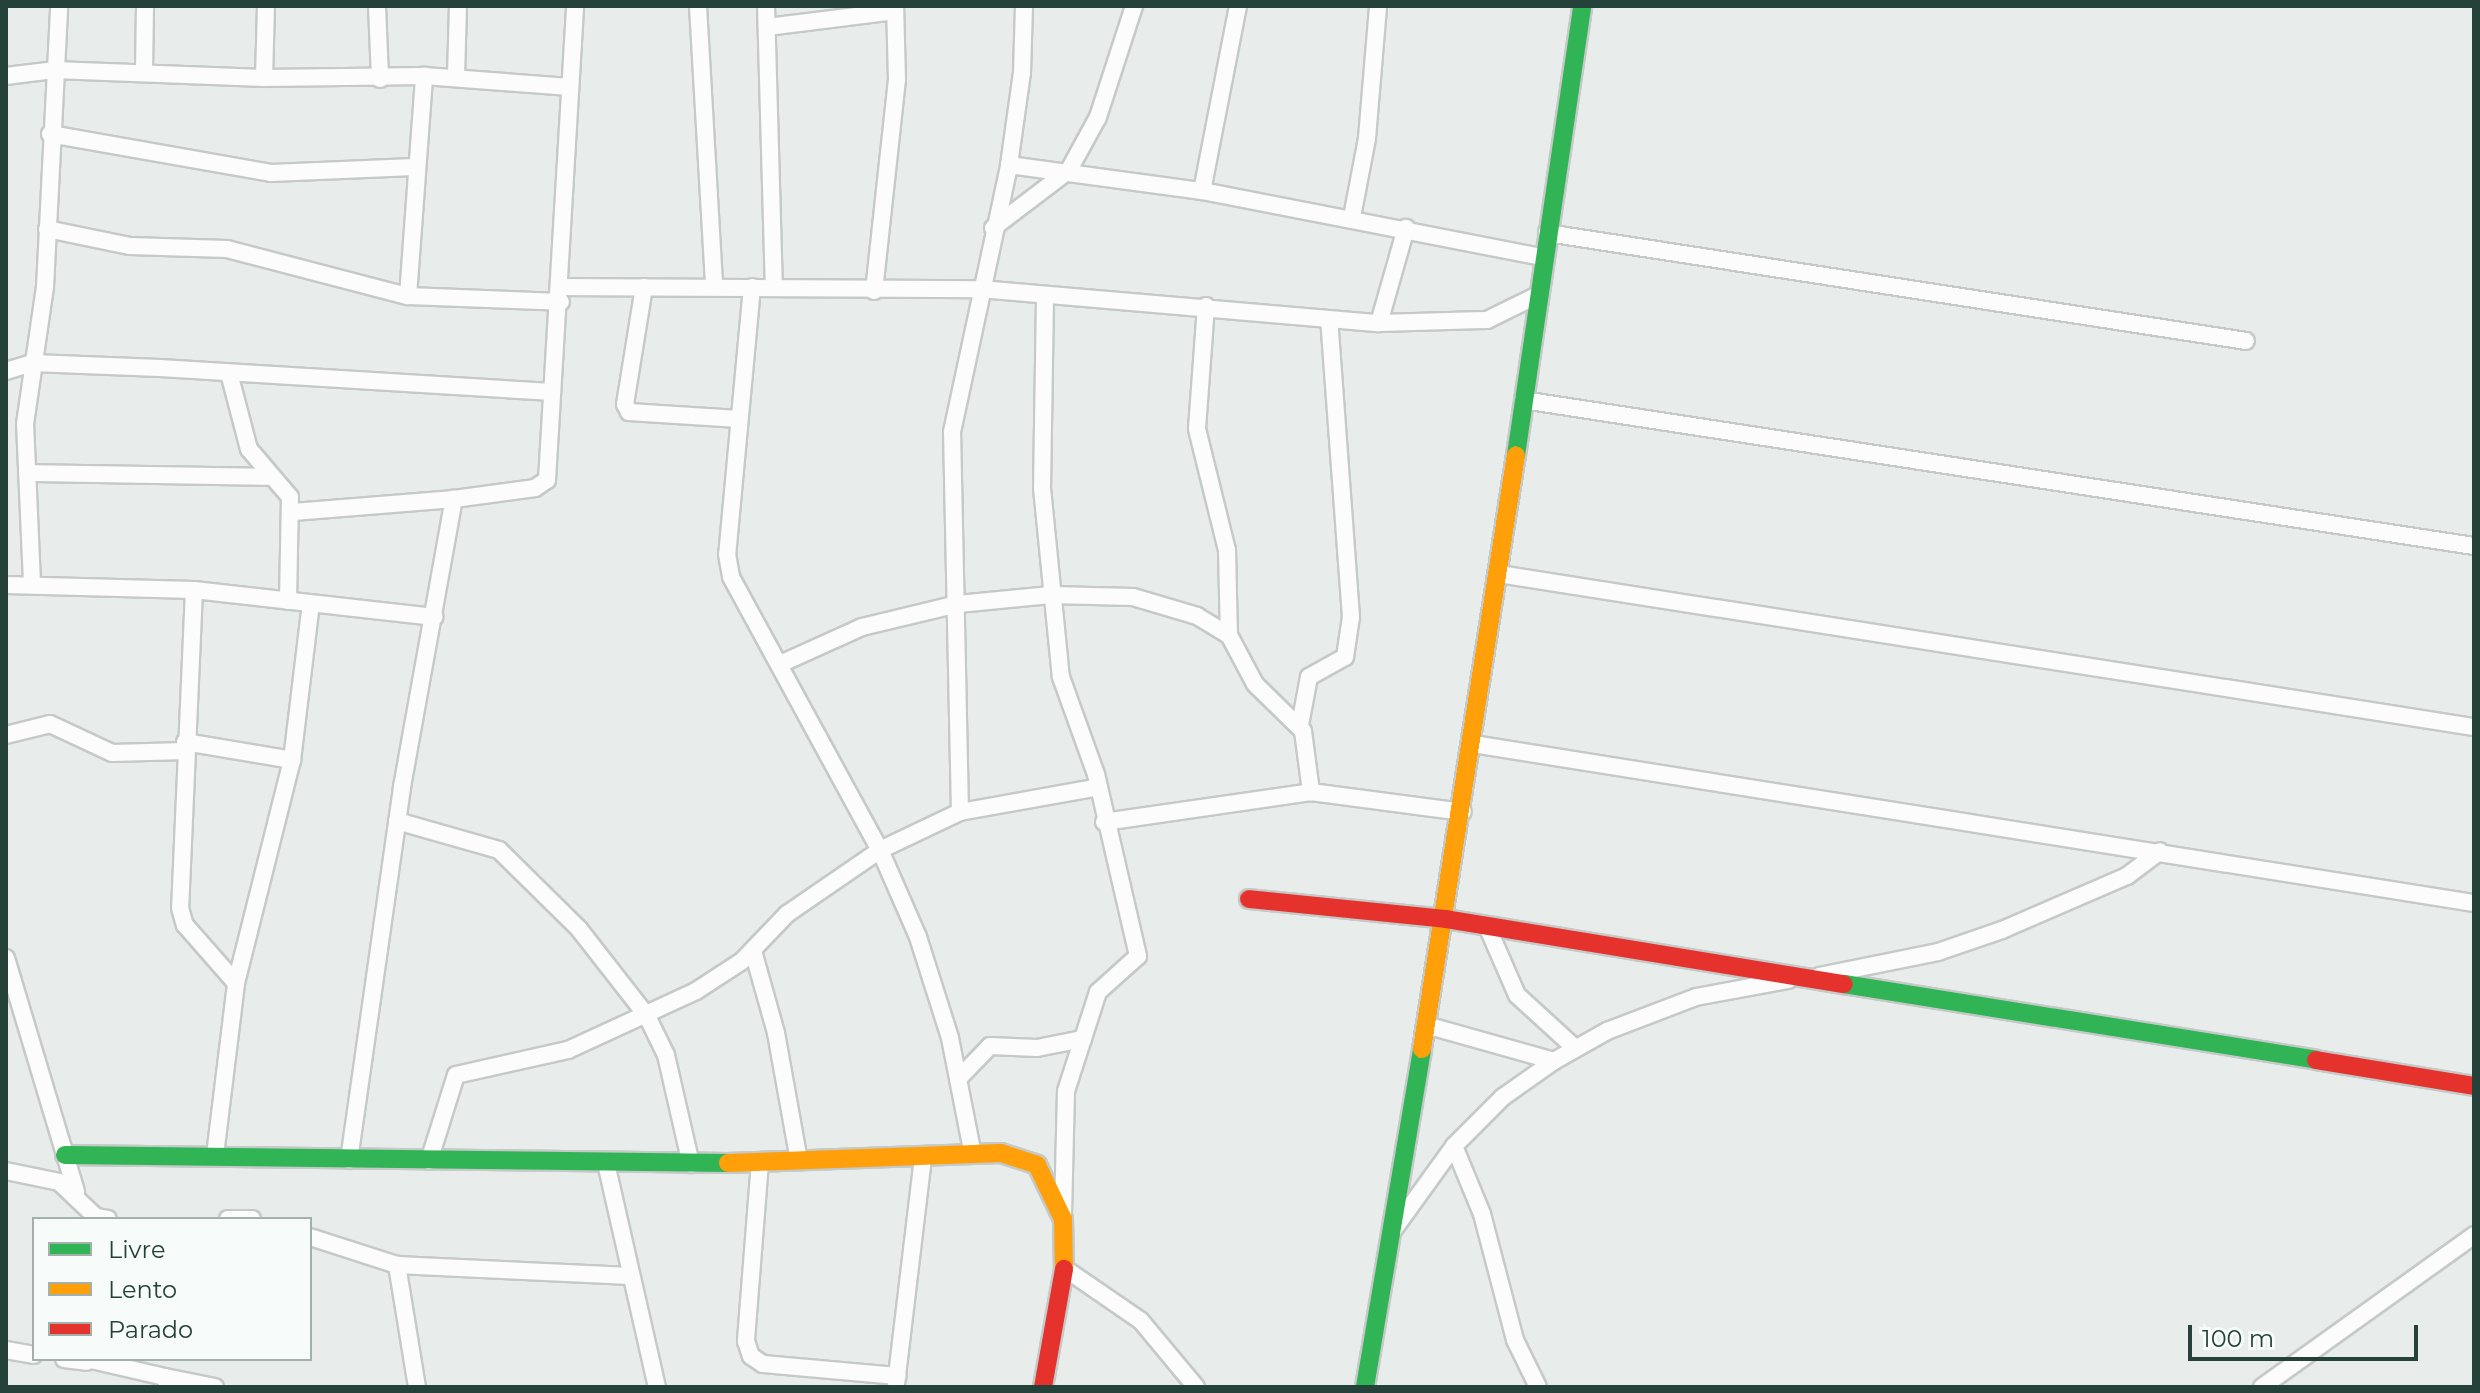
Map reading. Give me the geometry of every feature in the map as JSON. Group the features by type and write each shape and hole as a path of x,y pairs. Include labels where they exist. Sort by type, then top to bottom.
{"street":[{"path":"32,583 27,473 32,363 47,229 59,6"},
{"path":"144,71 145,6"},
{"path":"264,78 266,6"},
{"path":"377,6 380,79"},
{"path":"456,77 458,6"},
{"path":"293,512 454,499 535,488 547,480 562,294 575,6"},
{"path":"698,6 714,287"},
{"path":"766,6 774,288"},
{"path":"960,812 952,432 993,228 1009,165 1022,73 1024,6"},
{"path":"993,228 1069,170 1098,117 1134,6"},
{"path":"1202,191 1238,6"},
{"path":"1352,217 1367,138 1378,6"},
{"path":"1365,1387 1463,812 1582,6"},
{"path":"767,27 895,8 897,80 874,291"},
{"path":"6,76 54,70 144,71 264,78 380,79 424,76 570,87"},
{"path":"408,296 414,167 424,76"},
{"path":"50,134 271,173 414,167"},
{"path":"1009,165 1069,170 1202,191 1352,217 1543,257"},
{"path":"1379,323 1406,228"},
{"path":"47,229 130,246 227,249 408,296 562,294 644,287 874,291 980,289 1045,298 1206,306 1379,323 1487,320 1538,295"},
{"path":"1547,233 2246,341"},
{"path":"644,287 625,404 629,412 739,419"},
{"path":"752,287 727,554 742,599 880,850 918,937 958,1079 972,1150"},
{"path":"1043,1387 1064,1268 1063,1109 1098,992 1138,956 1104,822 1099,787 1063,687 1051,595 1039,415 1045,298"},
{"path":"1206,306 1197,429 1227,550 1229,635 1255,684 1300,725"},
{"path":"1311,792 1300,725 1309,677 1345,657 1351,617 1329,320"},
{"path":"6,371 32,363 552,392"},
{"path":"229,373 249,449 290,497 293,512 288,601"},
{"path":"1523,400 2474,546"},
{"path":"27,473 270,477"},
{"path":"349,1160 397,821 454,499"},
{"path":"1499,574 2474,727"},
{"path":"6,585 32,583 194,590 434,617"},
{"path":"194,590 180,908 185,925 236,983"},
{"path":"780,664 862,627 958,604 1051,595 1133,597 1197,616 1229,635"},
{"path":"1197,616 1226,597"},
{"path":"215,1155 236,983 292,760 311,604"},
{"path":"6,735 50,724 112,753 185,747 292,760"},
{"path":"1473,744 2474,903"},
{"path":"429,1161 456,1075 528,1062 647,1016 753,951 787,914 880,850 960,812 1099,787"},
{"path":"1104,822 1311,792 1463,812"},
{"path":"397,821 499,850 579,929 647,1016 680,1103 691,1164"},
{"path":"1392,1231 1454,1146 1503,1097 1575,1048 1696,997 1743,984 1818,976 1938,952 2002,930 2127,876 2160,851"},
{"path":"1249,899 1446,919 1818,976 2474,1086"},
{"path":"1487,926 1517,995 1575,1048"},
{"path":"753,951 776,1033 799,1161"},
{"path":"6,958 76,1192 99,1217"},
{"path":"1426,1025 1554,1061"},
{"path":"958,1079 990,1046 1063,1046 1083,1039"},
{"path":"1454,1146 1482,1214 1515,1340 1538,1387"},
{"path":"65,1155 691,1164 923,1159 972,1150 1037,1165 1064,1166"},
{"path":"760,1162 746,1341 751,1356 763,1364 896,1382 923,1159"},
{"path":"606,1163 657,1387"},
{"path":"1037,1165 1063,1219"},
{"path":"6,1171 76,1192"},
{"path":"2262,1387 2474,1235"},
{"path":"312,1238 397,1265 630,1276"},
{"path":"397,1265 417,1387"},
{"path":"1064,1268 1141,1321 1196,1387"},
{"path":"6,1350 32,1355"},
{"path":"87,1361 167,1382 215,1387"}],"traffic: fast":[{"path":"1516,455 1582,6"},
{"path":"1844,984 2316,1060"},
{"path":"1365,1387 1422,1049"},
{"path":"65,1155 728,1163"}],"traffic: slow":[{"path":"1422,1049 1516,455"},
{"path":"728,1163 1001,1153 1037,1165 1063,1219 1064,1269"}],"traffic: jam":[{"path":"1249,899 1446,919 1844,984"},
{"path":"2316,1060 2474,1086"},
{"path":"1043,1387 1064,1269"}]}
